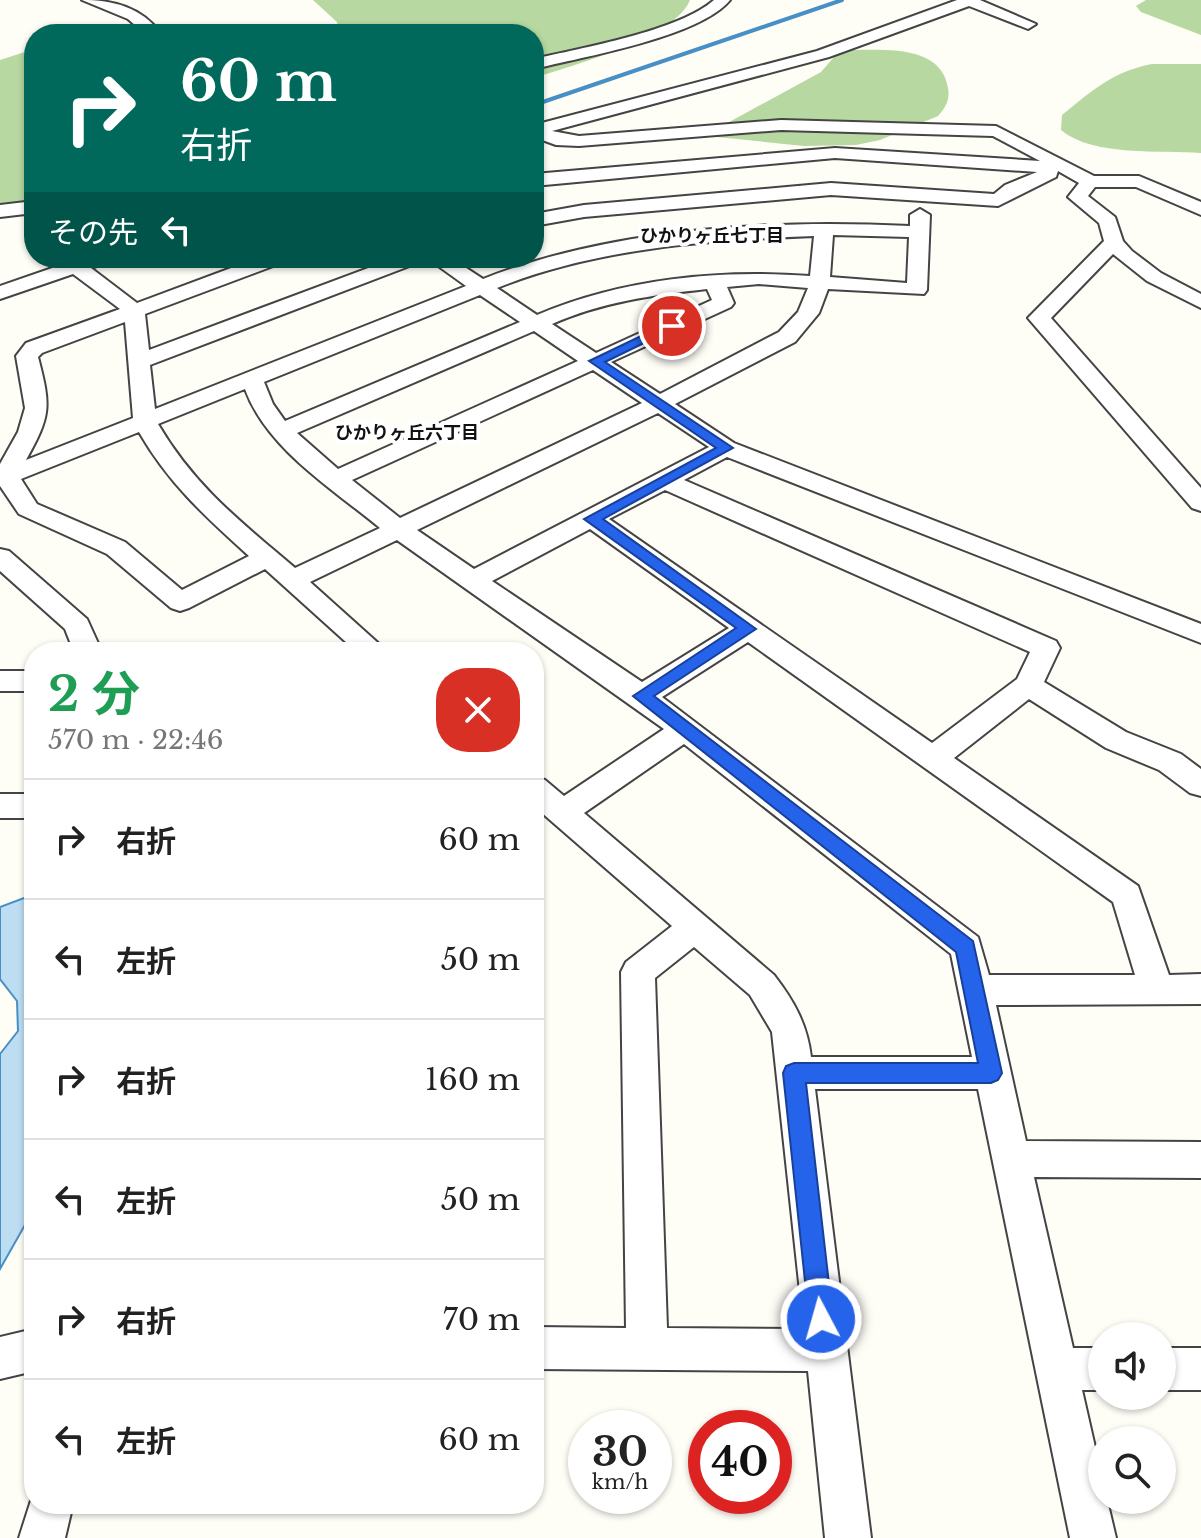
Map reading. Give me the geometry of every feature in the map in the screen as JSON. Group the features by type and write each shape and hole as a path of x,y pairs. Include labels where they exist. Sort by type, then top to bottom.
{"street":[{"path":"89,0 146,24"},
{"path":"544,61 655,32 710,12 723,0"},
{"path":"544,129 823,54 969,0 1028,24"},
{"path":"544,135 556,140 579,141 651,138 781,125 996,131 1090,181 1139,182 1201,209"},
{"path":"927,158 929,127"},
{"path":"544,179 835,153 1043,167 1050,173 1012,189 998,200 831,189 584,211 544,218"},
{"path":"690,164 731,237"},
{"path":"1090,181 1077,197 1108,221 1114,242 1154,277 1201,302"},
{"path":"281,431 585,302 615,294 759,278 917,290 921,193"},
{"path":"0,211 24,208"},
{"path":"544,264 584,254 824,228 920,232"},
{"path":"294,579 659,404 787,337 804,323 814,307 824,228"},
{"path":"1114,242 1039,318 1201,503"},
{"path":"0,293 56,268"},
{"path":"77,268 134,310 145,421 168,461 195,494 363,642"},
{"path":"2,478 34,423 36,394 27,356 34,348 250,268"},
{"path":"141,361 387,268"},
{"path":"452,268 726,448 1201,634"},
{"path":"2,478 529,268"},
{"path":"335,479 724,303 714,282"},
{"path":"251,377 262,405 281,431 335,479 398,529 642,696 966,947 1093,1538"},
{"path":"473,580 726,448"},
{"path":"2,478 28,509 116,548 180,602 268,557"},
{"path":"666,481 1046,648 1028,685 932,759"},
{"path":"592,519 1127,895 1156,989"},
{"path":"6,569 77,625 84,642"},
{"path":"642,696 748,629"},
{"path":"0,681 24,681"},
{"path":"1028,685 1116,740 1170,762 1201,785"},
{"path":"563,812 684,730"},
{"path":"544,796 762,985 779,1008 790,1032 824,1350 848,1538"},
{"path":"0,806 24,806"},
{"path":"647,1349 638,972 695,927"},
{"path":"975,990 1201,989"},
{"path":"794,1073 991,1073"},
{"path":"1011,1159 1201,1160"},
{"path":"544,1348 824,1350"},
{"path":"0,1358 24,1352"},
{"path":"1057,1369 1088,1369"},
{"path":"1176,1369 1201,1369"},
{"path":"42,1538 48,1514"}],"green space":[{"path":"313,0 690,0 681,14 644,38 597,58 544,75 544,24 337,22"},
{"path":"1146,0 1201,0 1201,35 1141,12 1136,6"},
{"path":"852,50 910,53 935,64 948,88 948,100 943,110 938,116 880,140 856,145 804,146 717,137 720,127 821,72 834,57"},
{"path":"24,52 24,208 0,213 0,60"},
{"path":"1152,64 1201,64 1201,153 1109,148 1075,139 1061,130 1062,115 1094,90 1125,72"}],"water":[{"path":"24,898 24,1227 0,1269 0,1054 18,1031 17,1001 0,979 0,907"}],"waterway":[{"path":"544,102 842,0"}],"district":[{"name":"ひかりヶ丘七丁目","path":"712,236"},
{"name":"ひかりヶ丘六丁目","path":"407,433"}],"route":[{"path":"672,326 595,361 726,448 592,519 748,629 642,696 966,947 991,1073 794,1073 821,1319"}]}
